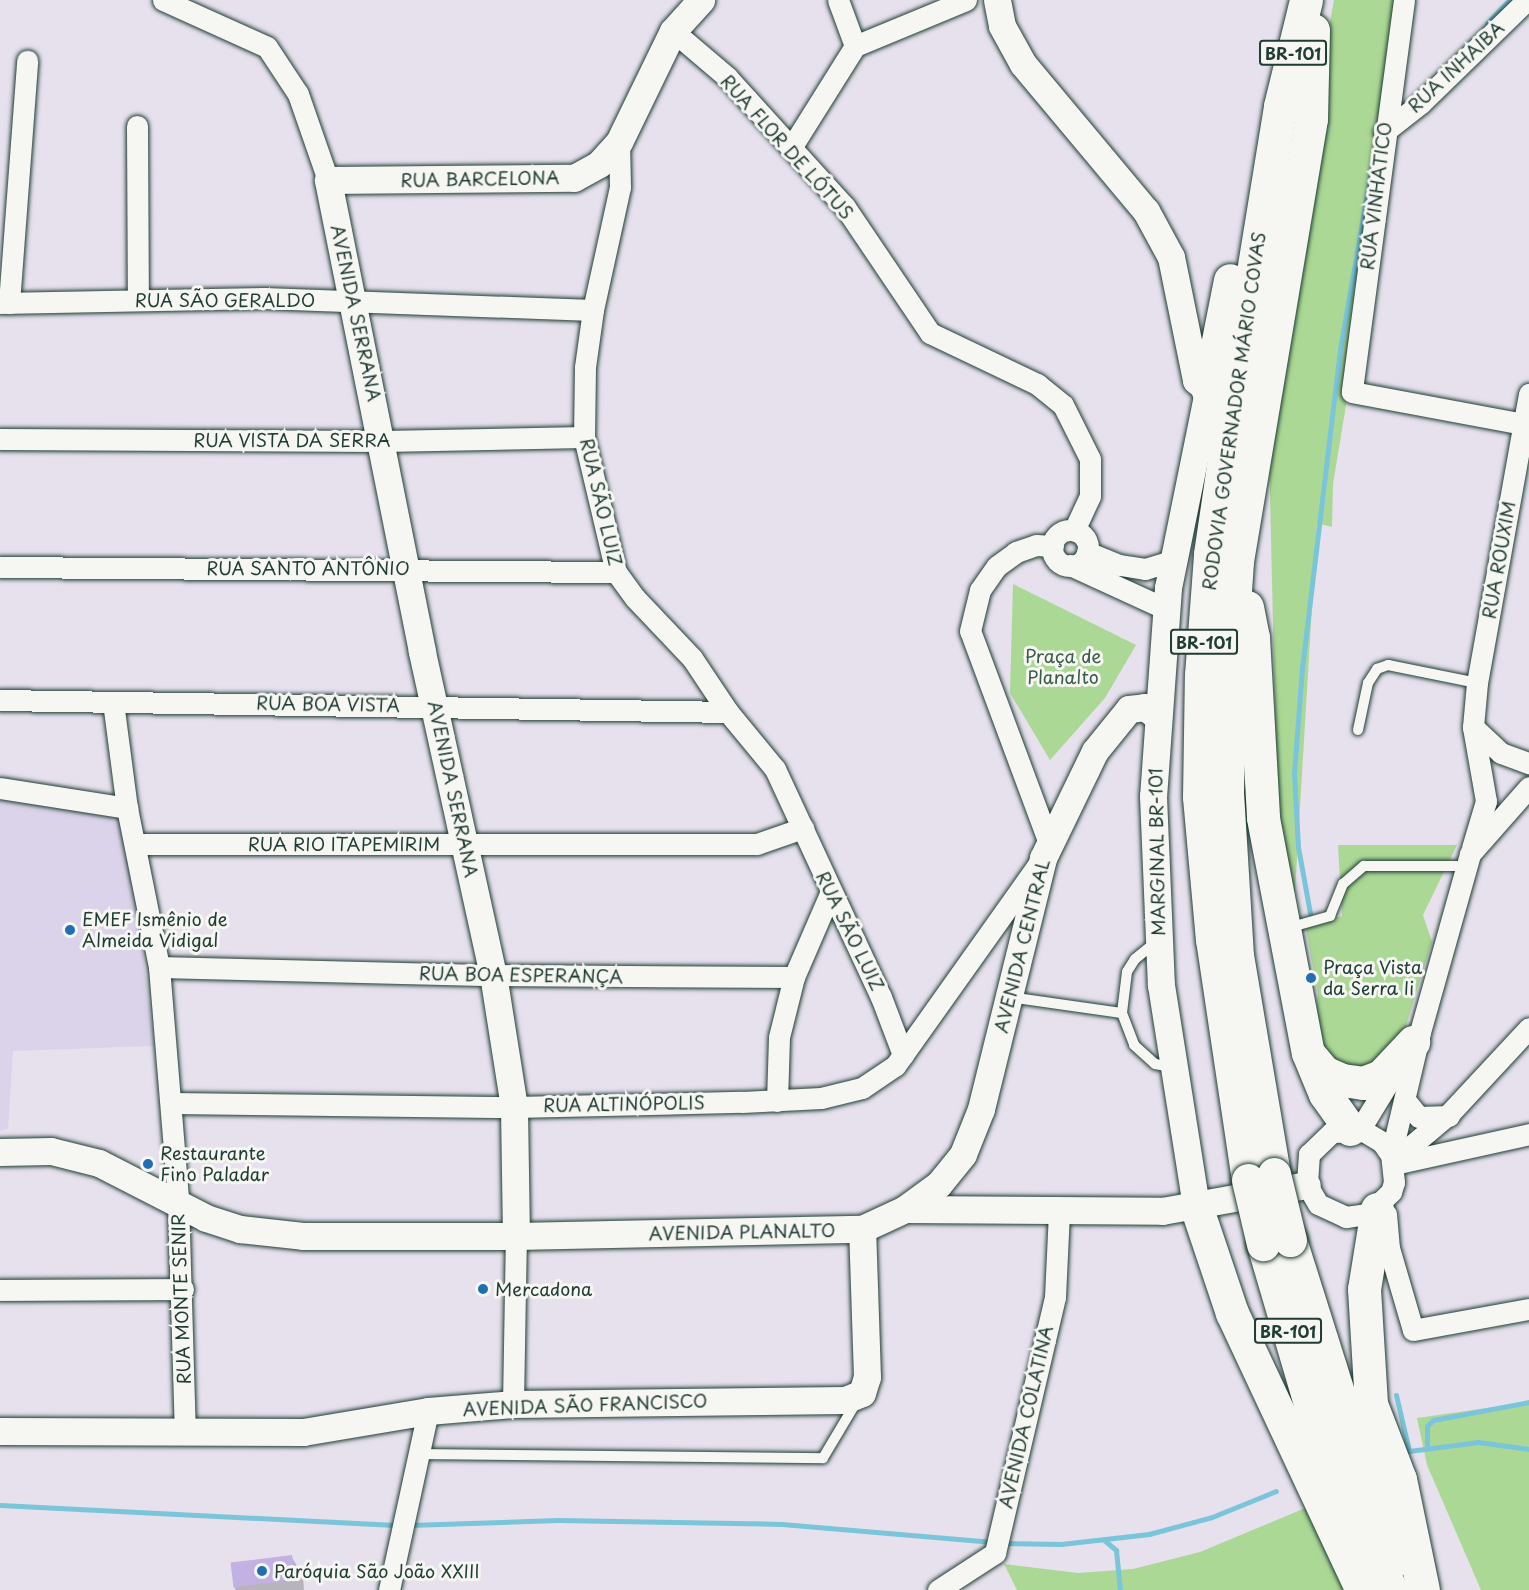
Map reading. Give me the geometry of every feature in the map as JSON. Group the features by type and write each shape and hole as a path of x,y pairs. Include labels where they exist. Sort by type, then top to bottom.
{"main road":[{"name":"RODOVIA GOVERNADOR MÁRIO COVAS","path":"1306,0 1280,106 1210,554 1201,675 1199,797 1212,940 1276,1242 1329,1415 1359,1490 1391,1590"},
{"name":"RODOVIA GOVERNADOR MÁRIO COVAS","path":"1261,1177 1238,956 1227,794 1232,618 1237,561 1311,119 1314,0"},
{"path":"1208,391 1246,200 1280,106"},
{"path":"1237,561 1252,637 1263,818 1308,1053 1325,1094 1355,1129"},
{"path":"1308,1053 1324,1072 1342,1080 1363,1083 1382,1076 1416,1037"},
{"path":"1329,1415 1364,1289 1381,1205"},
{"path":"1196,1206 1232,1313 1329,1415 1359,1490 1423,1590"},
{"name":"RODOVIA GOVERNADOR MÁRIO COVAS","path":"1359,1490 1416,1590"},
{"path":"1359,1490 1362,1590"}],"street":[{"path":"163,0 267,47 298,94 328,180"},
{"path":"838,0 855,46"},
{"path":"791,148 855,46 966,0"},
{"path":"999,0 1002,26 1023,64 1146,211 1170,257 1196,380 1208,391"},
{"name":"RUA VINHATICO","path":"1404,0 1384,132 1353,392 1523,424"},
{"name":"RUA INHAIBA","path":"1384,132 1421,103 1527,0"},
{"name":"RUA SÃO LUIZ","path":"697,2 673,31 619,142 620,187 593,310 585,367 584,437 616,572 635,598 692,658 728,712 775,769 803,828 830,894 881,997 903,1055"},
{"name":"RUA FLOR DE LÓTUS","path":"673,31 727,77 845,207 930,333 1036,384 1063,405 1090,459 1090,496 1074,530"},
{"path":"4,303 27,61"},
{"path":"137,126 138,298"},
{"name":"RUA BARCELONA","path":"328,180 574,178 599,164 619,142"},
{"name":"AVENIDA SERRANA","path":"328,180 382,441 405,568 493,975 514,1107 516,1236 513,1404"},
{"name":"RUA SÃO GERALDO","path":"4,303 138,298 353,301 593,310"},
{"name":"MARGINAL BR-101","path":"1196,1206 1161,986 1153,796 1166,609 1208,391"},
{"name":"RUA ROUXIM","path":"1416,1037 1486,801 1473,727 1477,683 1529,394"},
{"name":"RUA VISTA DA SERRA","path":"0,439 382,441 584,437"},
{"path":"1070,565 1081,562 1088,552 1087,541 1074,530 1064,531 1053,546 1055,557 1070,565 1166,609"},
{"path":"1046,851 970,631 980,590 997,566 1016,552 1036,545 1053,546"},
{"path":"1088,552 1120,565 1145,569 1174,560"},
{"name":"RUA SANTO ANTÔNIO","path":"0,567 405,568 616,572"},
{"name":"RUA BOA VISTA","path":"0,700 434,705 728,712"},
{"name":"RUA MONTE SENIR","path":"113,702 126,808 159,967 172,1103 183,1289 185,1434"},
{"name":"AVENIDA CENTRAL","path":"905,1209 939,1184 963,1154 981,1109 1046,851 1095,751 1116,722 1129,709 1145,707 1158,717"},
{"path":"1473,727 1501,753 1529,763"},
{"path":"1469,860 1529,787"},
{"path":"0,788 126,808"},
{"name":"RUA RIO ITAPEMIRIM","path":"135,844 757,844 803,828"},
{"name":"RUA ALTINÓPOLIS","path":"172,1103 514,1107 777,1101 820,1098 862,1088 895,1066 1046,851"},
{"path":"777,1101 779,1037 794,977 810,948 830,894"},
{"path":"995,926 1010,926 1018,932 1022,943"},
{"name":"RUA BOA ESPERANÇA","path":"159,967 493,975 794,977"},
{"path":"1393,1160 1449,1114 1529,1028"},
{"path":"1393,1160 1374,1135 1355,1129 1332,1132 1315,1145 1306,1164 1307,1185 1318,1204 1336,1215 1357,1217 1381,1205 1394,1182 1393,1160 1416,1037"},
{"path":"1355,1129 1416,1037"},
{"path":"1405,1100 1419,1117 1432,1119 1449,1114"},
{"path":"1449,1114 1453,1138 1468,1144"},
{"path":"1393,1160 1529,1134"},
{"name":"AVENIDA PLANALTO","path":"0,1152 51,1151 99,1163 178,1200 206,1218 240,1229 292,1234 516,1236 862,1229 905,1209 960,1208 1059,1212 1162,1211 1307,1185"},
{"path":"960,1208 955,1194 963,1154"},
{"path":"1381,1205 1389,1248 1413,1330 1529,1309"},
{"name":"AVENIDA COLATINA","path":"938,1590 995,1552 1055,1297 1059,1212"},
{"path":"862,1229 867,1377 862,1393"},
{"path":"0,1290 183,1289"},
{"name":"AVENIDA SÃO FRANCISCO","path":"0,1431 185,1434 303,1432 428,1412 513,1404 845,1400 862,1393"},
{"path":"389,1590 411,1502 428,1412"}],"lane":[{"path":"1358,730 1368,683 1377,669 1388,665 1477,683"},
{"path":"1285,928 1330,916 1343,884 1364,866 1469,860"},
{"path":"1159,940 1135,959 1127,972 1122,1013 1134,1046 1155,1064 1174,1068"},
{"path":"1009,996 1122,1013"},
{"path":"421,1454 823,1458 862,1393"}],"shaded area":[{"name":"EMEF Ismênio de Almeida Vidigal","path":"0,792 126,813 154,1046 13,1051 8,1129 0,1131"}],"green space":[{"path":"1334,0 1413,0 1333,484 1332,527 1317,523 1295,891 1279,888 1267,364"},
{"name":"Praça de Planalto","path":"1013,584 1136,645 1105,698 1050,760 1010,693"},
{"name":"Praça Vista da Serra Ii","path":"1338,845 1457,845 1423,915 1432,942 1405,1029 1385,1060 1351,1070 1330,1063 1314,1037 1318,993 1305,925 1342,916"},
{"path":"1529,1402 1529,1590 1481,1590 1427,1465 1417,1418"},
{"path":"1315,1504 1350,1590 1017,1590 1004,1564 1078,1573 1133,1569 1200,1552"}],"building":[{"name":"Paróquia São João XXIII","path":"292,1555 295,1580 234,1587 230,1563"}],"waterway":[{"path":"1487,23 1509,0"},
{"path":"1310,913 1298,847 1294,774 1302,668 1340,349 1377,136"},
{"path":"1396,1395 1409,1451 1478,1442 1529,1449"},
{"path":"1427,1448 1427,1426 1433,1420 1529,1402"},
{"path":"1002,1543 1061,1544 1149,1534 1212,1517 1276,1491"},
{"path":"0,1505 400,1525"},
{"path":"409,1525 558,1520 782,1524 993,1542"},
{"path":"1104,1540 1116,1550 1120,1590"}],"place":[{"name":"EMEF Ismênio de Almeida Vidigal","path":"70,930"},
{"name":"Praça Vista da Serra Ii","path":"1311,978"},
{"name":"Restaurante Fino Paladar","path":"148,1164"},
{"name":"Mercadona","path":"483,1289"},
{"name":"Paróquia São João XXIII","path":"262,1571"}]}
